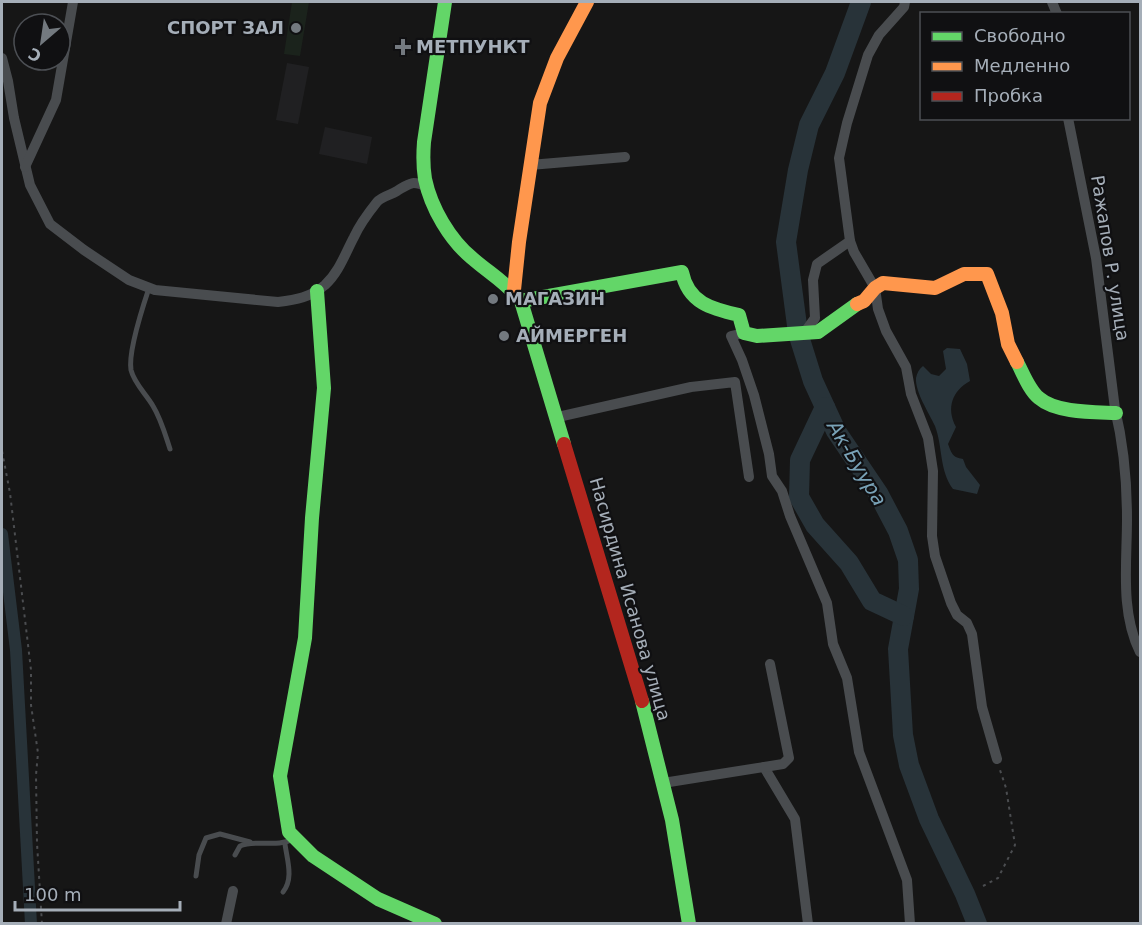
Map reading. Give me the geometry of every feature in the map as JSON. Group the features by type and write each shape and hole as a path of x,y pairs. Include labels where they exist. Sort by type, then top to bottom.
{"street":[{"path":"25,167 56,100 73,2"},
{"path":"445,2 431,83 424,150 427,187 457,243 475,262 491,271 518,296"},
{"path":"518,296 530,165 540,103 557,58 587,2"},
{"path":"905,2 904,7 879,35 868,55 839,158 850,241 875,288 878,309 886,331 906,367 911,394 928,438 933,471 932,536 935,556 951,603 957,615 967,623 972,634 982,707 997,759"},
{"path":"2,58 30,185 50,224 129,280 155,290 278,302 297,300 317,291 333,275 354,237 378,201 410,183 418,183 427,187"},
{"name":"Ражапов Р. улица","path":"1068,120 1094,248 1116,413 1123,438 1127,596 1132,631 1140,652"},
{"path":"530,165 625,157"},
{"path":"806,332 815,318 813,280 818,264 850,241"},
{"path":"518,296 682,272 686,290 703,305 739,315 744,333"},
{"path":"910,924 907,879 859,752 846,678 833,644 827,603 782,491 772,476 770,454 754,395 731,336 744,333 758,336 818,332 853,306 864,301 875,288 883,283 935,288 964,274 987,274 1002,313 1008,344 1037,397 1046,403 1063,408 1116,413"},
{"path":"317,291 324,388 312,518 305,638 280,776 290,841 378,899 435,924"},
{"name":"Насирдина Исанова улица","path":"518,296 558,417 645,711 672,820 689,924"},
{"path":"558,417 691,387 735,382 749,477"},
{"path":"663,783 783,764 789,758 770,664"},
{"path":"764,767 795,819 808,924"},
{"path":"226,924 233,891"}],"lane":[{"path":"149,288 139,315 131,369 135,381 153,406 170,449"},
{"path":"196,876 199,855 206,838 220,834 250,842 290,841 289,885 283,892"},
{"path":"235,855 240,846 250,842"}],"path":[{"path":"2,451 10,494 31,670 31,705 38,753 36,775 42,924"},
{"path":"983,886 998,878 1015,845 1006,788 997,759"}],"shaded area":[{"name":"СПОРТ ЗАЛ","path":"292,2 309,2 300,56 284,54"},
{"path":"287,63 309,67 298,124 276,120"},
{"path":"325,127 372,137 367,164 319,154"},
{"path":"947,348 960,349 967,364 970,381 959,390 952,401 951,413 956,427 948,444 953,454 963,459 966,467 980,485 977,494 953,489 949,482 943,466 935,426 916,384 917,374 923,366 931,374 939,376 946,369 943,351"}],"waterway":[{"name":"Ак-Буура","path":"861,2 835,73 809,125 798,170 786,242 798,333 813,381 836,431 878,493 898,531 908,560 909,589 898,649 903,735 909,765 929,819 977,924"},
{"path":"825,407 800,460 799,497 815,525 849,563 872,601 904,616"},
{"path":"2,534 16,650 31,924"}],"traffic: fast":[{"path":"445,2 424,142 425,179 442,223 456,242 521,301 564,444"},
{"path":"521,301 682,272 685,283 696,298 711,307 739,315 744,333 757,336 818,332 857,304"},
{"path":"317,291 324,388 312,518 305,638 280,776 289,832 313,856 378,899 435,924"},
{"path":"1017,362 1032,391 1046,403 1076,411 1116,413"},
{"path":"642,701 672,820 689,924"}],"traffic: slow":[{"path":"514,290 540,103 557,58 587,2"},
{"path":"857,304 864,301 875,288 883,283 935,288 964,274 987,274 1002,313 1008,344 1017,362"}],"traffic: jam":[{"path":"564,444 642,701"}],"place":[{"name":"СПОРТ ЗАЛ","path":"296,28"},
{"name":"МЕТПУНКТ","path":"403,47"},
{"name":"МАГАЗИН","path":"493,299"},
{"name":"АЙМЕРГЕН","path":"504,336"}]}
